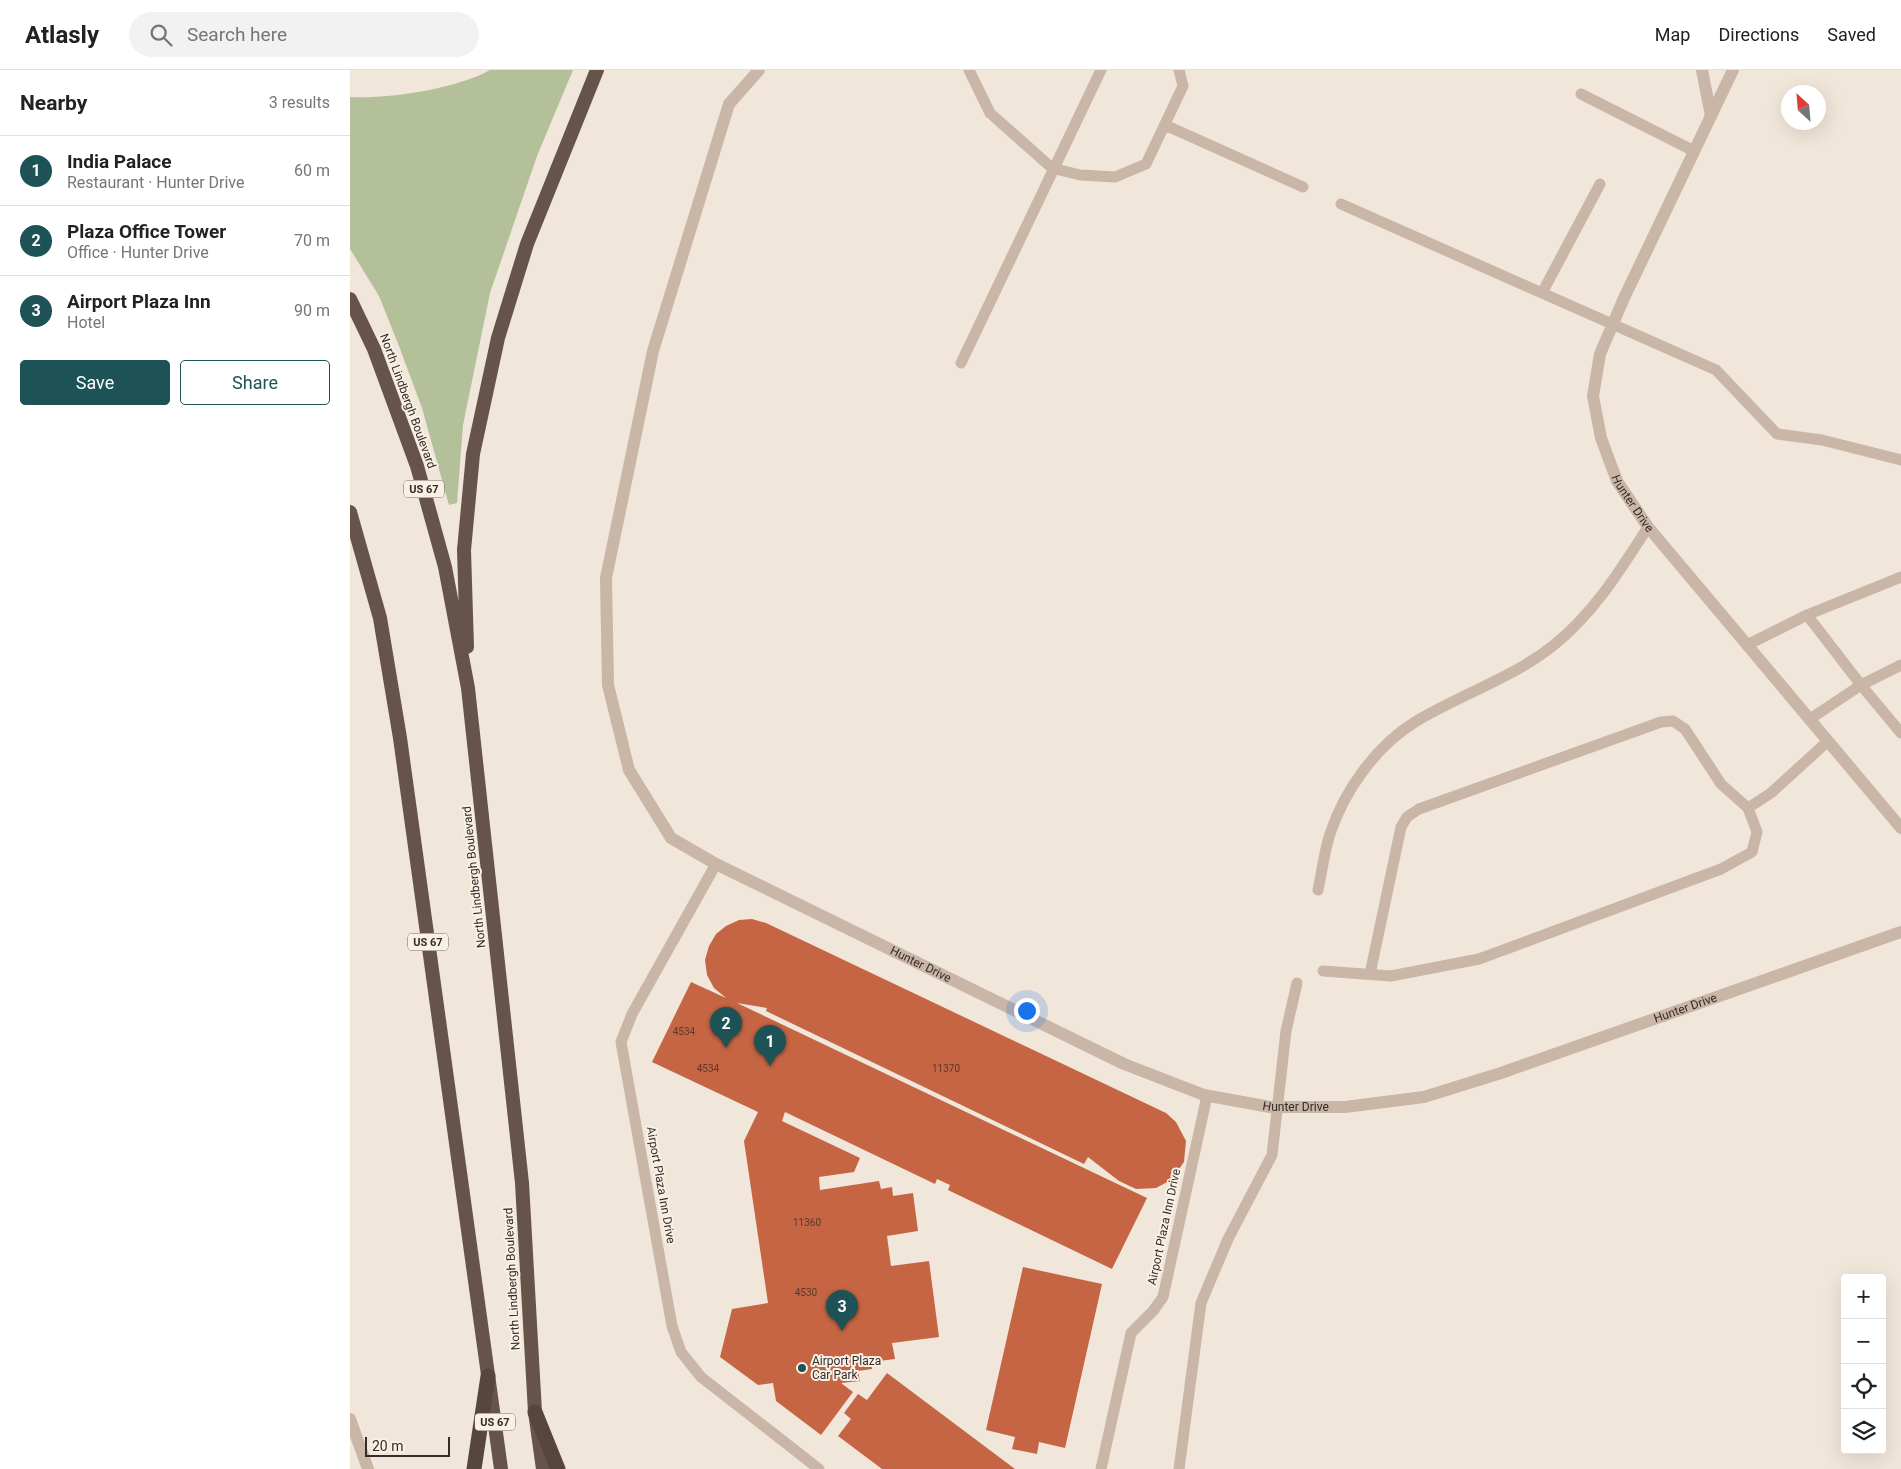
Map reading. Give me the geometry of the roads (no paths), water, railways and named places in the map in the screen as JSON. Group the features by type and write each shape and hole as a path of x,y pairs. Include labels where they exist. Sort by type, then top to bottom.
{"highway":[{"path":"468,688 464,550 475,444 498,338 527,244 597,70"},
{"name":"North Lindbergh Boulevard","path":"350,299 374,349 417,466 445,567 468,688 522,1183 535,1412 543,1469"},
{"name":"US 67","path":"350,512 380,618 400,738 501,1469"},
{"path":"474,1469 488,1376"},
{"path":"535,1412 558,1469"}],"street":[{"name":"Hunter Drive","path":"759,70 729,104 653,351 606,578 608,685 629,770 671,838 716,864 1124,1064 1207,1096 1277,1107 1345,1107 1424,1097 1501,1073 1901,932"},
{"path":"1702,70 1711,116"},
{"name":"Hunter Drive","path":"1733,70 1600,354 1593,396 1601,438 1617,481 1648,527 1901,828"},
{"path":"350,1419 368,1469"}],"lane":[{"path":"969,70 990,113 1052,168 1080,175 1115,177 1146,164 1184,86 1179,70"},
{"path":"961,363 1052,168 1101,70"},
{"path":"1581,94 1694,151"},
{"path":"1165,125 1303,187"},
{"path":"1542,293 1600,184"},
{"path":"1341,204 1716,370 1777,434 1822,440 1901,460"},
{"path":"1318,890 1329,836 1339,810 1355,783 1374,759 1394,738 1415,722 1524,666 1554,644 1603,595 1648,527"},
{"path":"1747,645 1807,615 1901,577"},
{"path":"1807,615 1861,685 1901,732"},
{"path":"1810,719 1861,685 1901,665"},
{"path":"1323,970 1391,976 1479,959 1721,869 1752,852 1757,832 1748,808 1721,784 1685,729 1673,721 1661,722 1419,809 1408,817 1401,827 1370,974"},
{"path":"1748,808 1771,794 1828,741"},
{"name":"Airport Plaza Inn Drive","path":"716,864 632,1014 621,1042 629,1090 672,1326 681,1352 701,1377 819,1469"},
{"path":"1179,1469 1201,1303 1228,1239 1272,1154 1286,1030 1297,983"},
{"name":"Airport Plaza Inn Drive","path":"1101,1469 1131,1332 1153,1311 1163,1298 1207,1096"}],"place":[{"name":"Plaza Office Tower","path":"726,1048"},
{"name":"India Palace","path":"770,1066"},
{"name":"Airport Plaza Inn","path":"842,1331"},
{"name":"Airport Plaza Car Park","path":"802,1368"}]}
